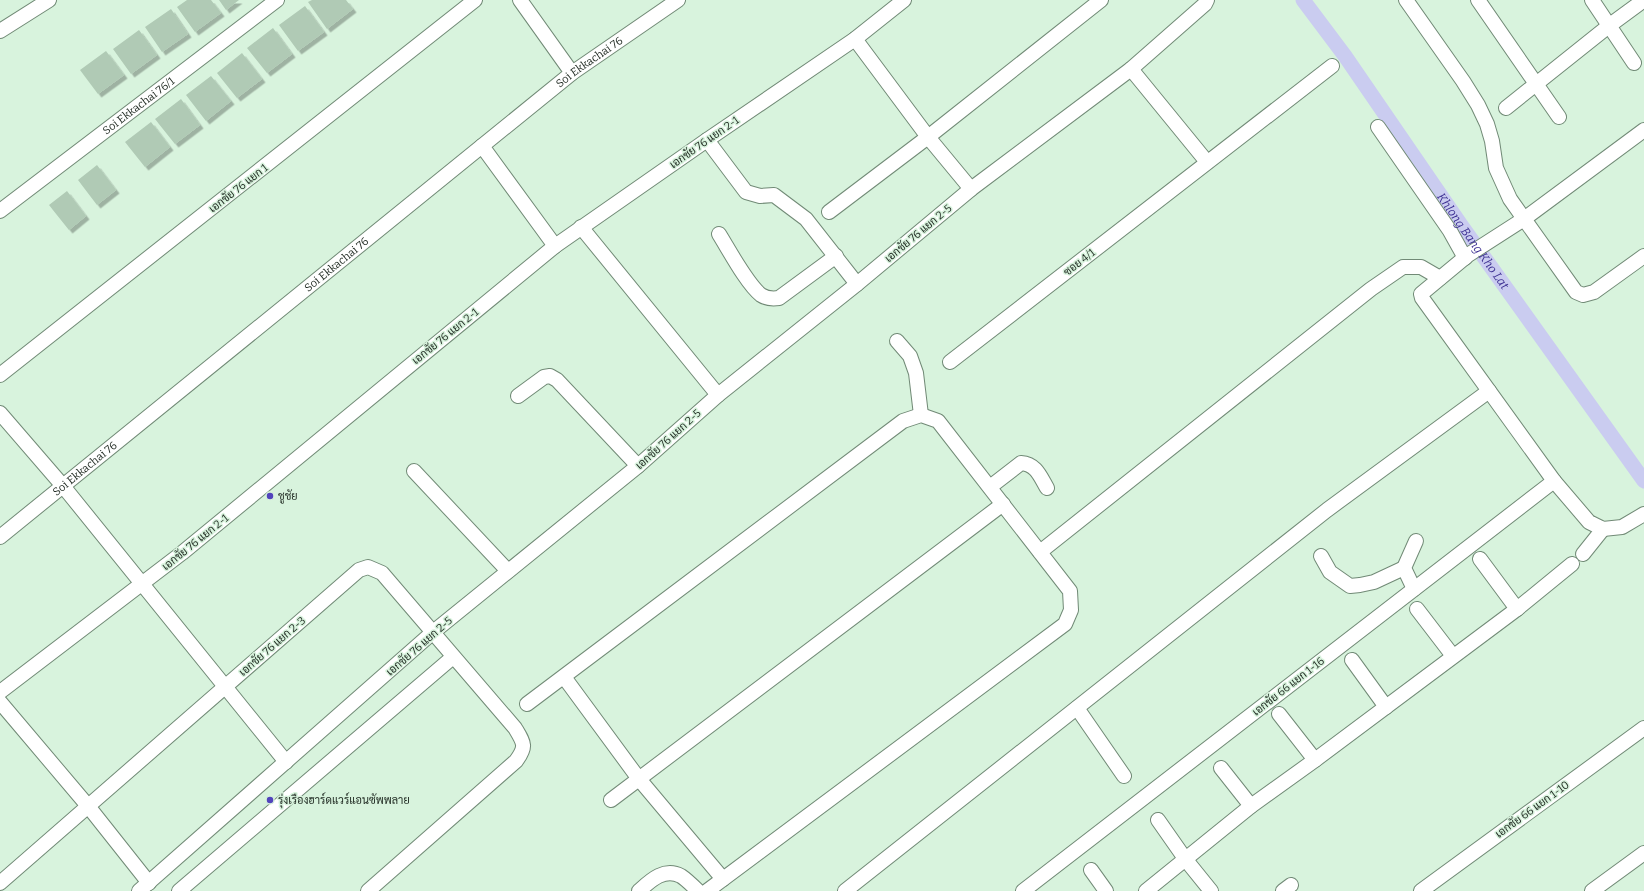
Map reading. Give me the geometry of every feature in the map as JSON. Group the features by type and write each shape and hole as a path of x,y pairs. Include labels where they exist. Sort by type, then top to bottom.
{"street":[{"path":"0,31 49,0"},
{"name":"Soi Ekkachai 76/1","path":"0,211 277,0"},
{"name":"เอกชัย 76 แยก 1","path":"0,375 475,0"},
{"path":"520,0 572,73"},
{"name":"Soi Ekkachai 76","path":"0,537 572,73 678,0"},
{"name":"เอกชัย 76 แยก 2-1","path":"0,692 142,585 555,246 855,39 904,0"},
{"path":"829,212 928,137 1101,0"},
{"path":"1406,0 1463,80 1478,105 1487,124 1492,141 1496,168 1503,187 1576,292 1583,295 1594,292 1644,256"},
{"path":"1478,0 1559,117"},
{"path":"1592,0 1634,62"},
{"path":"1506,108 1610,25 1644,0"},
{"name":"เอกชัย 76 แยก 2-5","path":"144,887 432,633 638,466 718,395 858,284 971,189 1131,69 1204,1"},
{"path":"855,39 928,137 971,189"},
{"name":"ซอย 4/1","path":"950,362 1332,66"},
{"path":"1131,69 1207,162"},
{"path":"1378,127 1450,231 1466,257"},
{"path":"1644,130 1524,219 1466,257 1423,292 1422,298 1554,481 1589,522 1603,529 1622,527 1644,514"},
{"path":"707,140 746,192 760,196 774,195 806,218 858,284"},
{"path":"482,146 555,246"},
{"path":"581,227 718,395"},
{"path":"719,234 752,286 761,295 768,299 779,298 836,256"},
{"path":"1040,552 1371,289 1403,267 1421,267 1440,278"},
{"path":"897,341 910,356 916,373 921,415"},
{"path":"518,396 544,377 550,376 557,380 638,466"},
{"path":"845,891 1327,510 1489,391"},
{"path":"0,413 63,486 286,762"},
{"path":"527,704 903,421 921,415 938,421 1070,591 1071,610 1065,624 707,891"},
{"path":"990,488 1021,463 1028,463 1038,471 1046,488"},
{"path":"414,471 508,571"},
{"name":"เอกชัย 66 แยก 1-16","path":"1023,891 1554,481"},
{"path":"611,800 1003,504"},
{"path":"1583,554 1603,529"},
{"path":"1321,556 1330,572 1350,586 1360,585 1374,582 1404,568 1416,541"},
{"path":"1480,559 1518,608"},
{"path":"1146,891 1251,806 1518,608 1572,564"},
{"name":"เอกชัย 76 แยก 2-3","path":"0,883 359,570 368,567 382,573 432,633 516,728 524,742 523,751 516,761 368,891"},
{"path":"1404,568 1414,589"},
{"path":"1416,609 1453,656"},
{"path":"179,891 453,657"},
{"path":"1352,660 1386,707"},
{"path":"564,677 639,779 723,880"},
{"path":"0,702 88,806 144,887"},
{"path":"1077,708 1124,776"},
{"path":"1280,714 1315,760"},
{"name":"เอกชัย 66 แยก 1-10","path":"1420,891 1644,728"},
{"path":"1221,768 1251,806"},
{"path":"1158,820 1186,860 1211,891"},
{"path":"1592,891 1644,853"},
{"path":"1091,870 1106,891"},
{"path":"639,891 657,876 669,874 680,876 698,891"}],"building":[{"path":"187,0 211,0 221,13 195,32 177,7"},
{"path":"219,0 239,0 226,10"},
{"path":"312,0 346,0 353,9 327,29 308,2"},
{"path":"305,6 324,32 298,51 279,25"},
{"path":"171,9 188,34 162,52 145,27"},
{"path":"273,28 292,54 267,73 247,48"},
{"path":"139,30 157,55 131,74 113,49"},
{"path":"106,51 124,75 98,94 80,70"},
{"path":"242,53 262,79 237,98 217,73"},
{"path":"211,76 231,101 206,121 186,95"},
{"path":"181,99 200,125 175,144 155,119"},
{"path":"151,122 170,147 145,167 125,142"},
{"path":"97,165 116,190 97,205 78,180"},
{"path":"67,191 86,216 69,230 49,205"}],"waterway":[{"name":"Khlong Bang Kho Lat","path":"1303,0 1345,56 1461,225 1644,481"}],"place":[{"name":"ชูชัย","path":"270,496"},
{"name":"รุ่งเรืองฮาร์ดแวร์แอนซัพพลาย","path":"270,800"}]}
